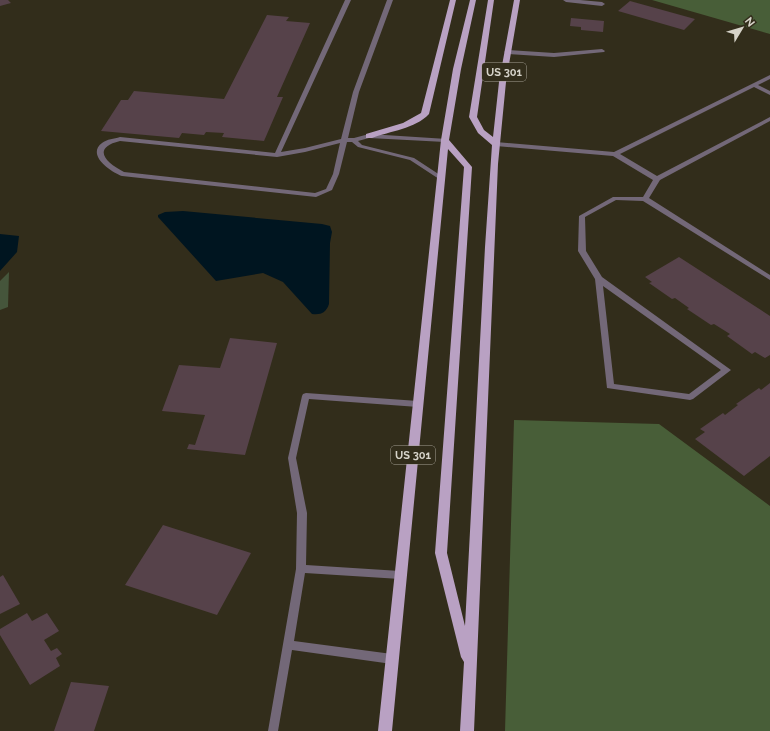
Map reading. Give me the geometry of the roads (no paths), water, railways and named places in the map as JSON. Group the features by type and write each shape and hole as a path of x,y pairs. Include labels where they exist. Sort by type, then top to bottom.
{"main road":[{"path":"369,136 409,123 425,114 453,0"},
{"name":"US 301","path":"385,731 445,140 457,69 473,0"},
{"path":"491,0 472,117 481,131 496,144"},
{"name":"US 301","path":"468,731 490,233 496,144 507,52 517,0"},
{"path":"445,140 468,167 441,553 470,668"}],"lane":[{"path":"277,155 348,0"},
{"path":"390,0 356,92 344,140 336,174 329,190 316,195 122,174 111,169 100,159 99,152 102,147 109,142 120,139 277,155 305,150 344,140 354,140 369,136 445,140"},
{"path":"566,0 602,4"},
{"path":"507,52 554,55 602,52"},
{"path":"615,154 770,77"},
{"path":"753,85 770,93"},
{"path":"645,199 657,179 770,120"},
{"path":"354,140 360,146 412,159 441,178"},
{"path":"496,144 615,154 657,179"},
{"path":"599,279 610,386 690,397 727,370 599,279 582,252 582,216 615,198 645,199 770,278"},
{"path":"273,731 301,569 302,513 292,458 306,396 418,404"},
{"path":"301,569 400,575"},
{"path":"288,645 392,659"}],"water":[{"path":"183,211 330,226 332,232 330,243 329,304 326,310 321,314 312,314 283,282 263,273 216,281 158,217 158,215 165,212"},
{"path":"0,234 19,236 17,252 0,271"}]}
